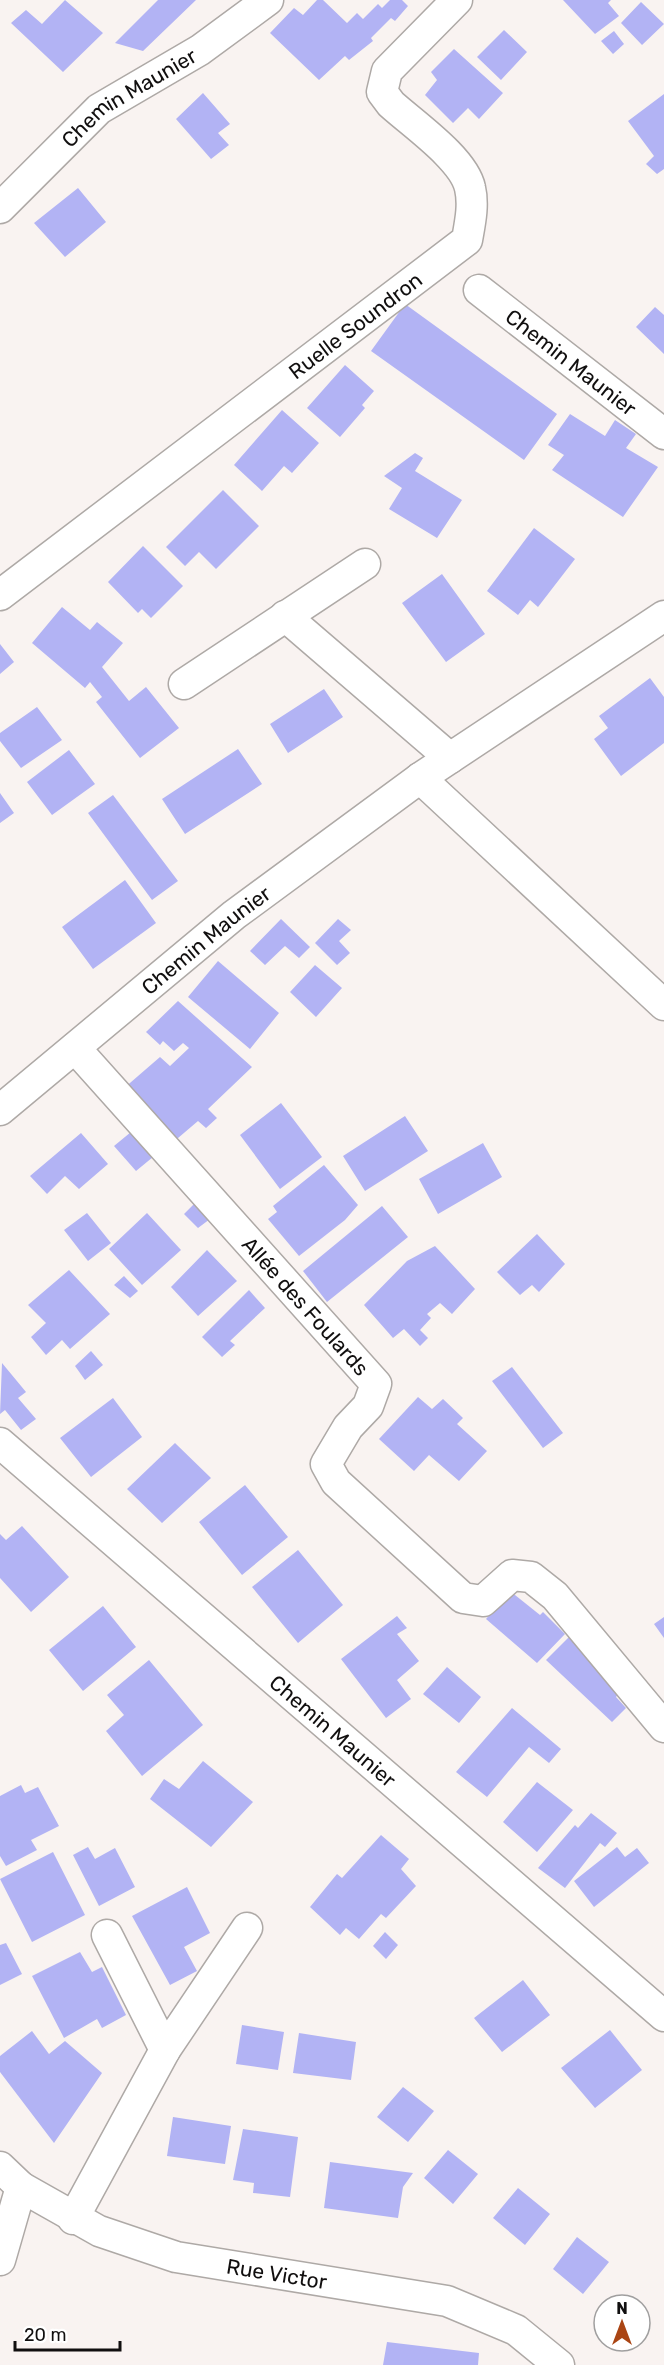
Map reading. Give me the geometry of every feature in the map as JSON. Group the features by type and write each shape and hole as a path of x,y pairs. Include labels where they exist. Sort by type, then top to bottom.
{"street":[{"name":"Chemin Maunier","path":"0,208 99,109 200,50 268,0"},
{"name":"Ruelle Soundron","path":"0,595 467,240 472,206 470,188 463,170 391,104 382,92 387,71 457,0"},
{"name":"Chemin Maunier","path":"478,291 664,434"},
{"path":"184,684 365,564"},
{"path":"285,616 450,758"},
{"name":"Chemin Maunier","path":"0,1110 234,915 420,778 664,616"},
{"path":"420,778 664,1005"},
{"name":"Allée des Foulards","path":"75,1048 376,1384 368,1406 348,1427 326,1464 336,1482 463,1598 483,1601 512,1575 531,1577 555,1596 664,1727"},
{"name":"Chemin Maunier","path":"0,1443 664,2016"},
{"path":"73,2219 165,2050 247,1928"},
{"path":"107,1935 165,2050"},
{"path":"0,2260 10,2177"},
{"name":"Rue Victor","path":"10,2177 73,2219 99,2231 176,2257 447,2301 516,2330 559,2365"}],"building":[{"path":"65,0 103,33 63,72 11,23 26,10 42,24"},
{"path":"158,0 196,0 143,51 115,43"},
{"path":"317,0 323,0 347,23 357,13 363,19 378,4 382,8 390,0 402,0 408,6 395,21 391,18 371,38 373,41 349,60 345,56 319,80 270,33 294,8 303,15"},
{"path":"563,0 611,0 608,3 619,16 595,34"},
{"path":"641,2 664,24 642,45 621,23"},
{"path":"504,30 527,52 501,80 477,57"},
{"path":"614,31 624,44 613,54 601,41"},
{"path":"454,49 503,93 479,119 468,108 453,123 425,95 437,80 431,72"},
{"path":"203,93 230,124 218,133 229,145 211,159 176,119"},
{"path":"664,94 664,169 657,174 646,164 654,156 628,121"},
{"path":"78,188 106,222 65,257 34,223"},
{"path":"405,304 557,414 524,460 371,351"},
{"path":"655,307 664,315 664,354 636,327"},
{"path":"345,365 374,391 362,405 365,408 340,437 307,408"},
{"path":"282,410 319,443 292,473 284,466 262,491 234,465"},
{"path":"570,414 605,436 615,420 636,434 626,448 658,467 623,517 552,470 564,455 548,445"},
{"path":"415,453 423,458 415,471 462,500 437,538 389,509 402,488 384,476"},
{"path":"223,490 259,526 216,569 199,552 185,566 166,547"},
{"path":"534,528 575,559 538,607 530,600 518,615 487,591"},
{"path":"143,546 183,586 151,618 142,609 138,613 108,582"},
{"path":"442,574 485,634 446,662 402,603"},
{"path":"62,607 90,630 97,622 123,643 102,667 129,701 146,687 179,728 140,758 96,702 102,697 90,682 85,688 32,643"},
{"path":"0,644 14,662 0,674"},
{"path":"650,678 664,697 664,743 621,776 594,739 608,728 599,716"},
{"path":"324,689 343,717 288,753 270,724"},
{"path":"37,707 62,740 21,768 0,741 0,733"},
{"path":"238,749 262,784 185,834 162,799"},
{"path":"69,750 95,784 52,815 27,782"},
{"path":"0,793 14,813 0,823"},
{"path":"113,795 178,881 152,900 88,813"},
{"path":"125,880 156,923 93,969 62,927"},
{"path":"281,919 310,947 299,958 285,946 265,965 250,951"},
{"path":"338,919 351,930 339,941 350,953 337,965 315,943"},
{"path":"218,961 279,1013 250,1049 188,997"},
{"path":"315,965 342,988 316,1017 290,992"},
{"path":"178,1001 252,1067 208,1109 217,1118 206,1128 198,1121 171,1144 123,1089 160,1057 170,1066 189,1048 183,1043 174,1051 163,1041 160,1045 146,1032"},
{"path":"281,1103 322,1157 280,1189 240,1135"},
{"path":"405,1116 428,1151 365,1191 343,1156"},
{"path":"131,1132 153,1157 136,1171 114,1146"},
{"path":"81,1133 108,1164 79,1189 65,1176 47,1194 30,1176"},
{"path":"483,1143 502,1177 438,1214 419,1179"},
{"path":"324,1165 358,1205 345,1220 299,1256 268,1219 277,1212 273,1206"},
{"path":"195,1203 210,1219 198,1228 184,1214"},
{"path":"382,1206 408,1237 327,1302 303,1271"},
{"path":"87,1213 111,1243 88,1261 64,1230"},
{"path":"147,1213 181,1250 142,1285 109,1249"},
{"path":"537,1234 565,1264 539,1292 532,1285 520,1295 497,1272"},
{"path":"435,1246 475,1289 452,1314 440,1303 427,1314 431,1318 420,1330 428,1338 420,1346 404,1329 393,1338 364,1305 407,1261"},
{"path":"207,1250 237,1281 198,1316 171,1287"},
{"path":"69,1270 110,1314 70,1349 62,1340 46,1355 31,1337 46,1323 28,1305"},
{"path":"124,1276 138,1291 130,1298 114,1285"},
{"path":"249,1290 265,1308 230,1341 235,1345 222,1357 202,1337"},
{"path":"91,1351 103,1365 85,1380 75,1366"},
{"path":"2,1363 26,1392 18,1398 36,1419 21,1430 5,1410 0,1414"},
{"path":"512,1367 563,1433 543,1448 492,1381"},
{"path":"418,1397 432,1409 443,1399 463,1418 457,1424 487,1451 459,1481 429,1455 414,1471 379,1439"},
{"path":"113,1398 142,1437 91,1477 60,1438"},
{"path":"175,1443 211,1478 162,1523 127,1489"},
{"path":"245,1485 288,1537 242,1575 199,1522"},
{"path":"22,1526 69,1577 31,1612 0,1578 0,1534 6,1540"},
{"path":"298,1550 343,1605 298,1643 252,1587"},
{"path":"510,1591 540,1615 543,1612 565,1634 537,1663 486,1619"},
{"path":"103,1606 136,1647 83,1691 49,1650"},
{"path":"397,1616 407,1628 397,1634 419,1661 397,1680 411,1699 386,1718 341,1659"},
{"path":"664,1617 664,1638 654,1624"},
{"path":"571,1635 619,1693 616,1697 626,1708 612,1722 546,1660"},
{"path":"149,1660 203,1725 142,1776 106,1731 124,1715 107,1695"},
{"path":"447,1667 481,1697 459,1723 423,1694"},
{"path":"512,1708 561,1749 549,1763 529,1747 487,1797 456,1772"},
{"path":"203,1761 253,1802 211,1847 150,1799 164,1779 179,1789"},
{"path":"537,1782 573,1810 537,1852 503,1822"},
{"path":"21,1785 25,1793 38,1787 59,1826 31,1840 37,1850 6,1866 0,1856 0,1796"},
{"path":"591,1813 617,1833 605,1847 600,1843 565,1888 538,1868 575,1825 578,1828"},
{"path":"381,1835 409,1859 401,1869 416,1886 386,1918 381,1914 359,1939 346,1928 340,1935 310,1907 337,1874 342,1878"},
{"path":"88,1847 95,1859 115,1848 135,1887 99,1906 73,1855"},
{"path":"617,1847 625,1857 637,1848 649,1863 594,1907 574,1881"},
{"path":"53,1852 85,1915 32,1942 0,1879"},
{"path":"187,1887 210,1933 184,1947 197,1971 170,1985 132,1916"},
{"path":"385,1932 398,1945 386,1959 373,1946"},
{"path":"6,1943 22,1974 0,1985 0,1945"},
{"path":"80,1952 92,1972 102,1967 126,2015 102,2028 97,2019 64,2038 32,1976"},
{"path":"523,1980 550,2015 502,2052 474,2018"},
{"path":"242,2025 284,2032 278,2070 236,2064"},
{"path":"610,2030 642,2070 595,2108 561,2068"},
{"path":"32,2031 49,2054 65,2041 102,2073 54,2143 0,2072 0,2056"},
{"path":"299,2033 356,2042 351,2080 293,2073"},
{"path":"403,2087 434,2111 408,2142 377,2117"},
{"path":"173,2117 231,2126 225,2164 167,2156"},
{"path":"243,2129 298,2137 290,2197 253,2193 254,2183 233,2180"},
{"path":"448,2150 478,2174 453,2204 424,2178"},
{"path":"330,2162 413,2173 403,2187 398,2218 324,2208"},
{"path":"518,2188 550,2214 525,2245 493,2218"},
{"path":"577,2237 609,2262 583,2294 553,2269"},
{"path":"387,2342 479,2353 478,2365 383,2365"}]}
